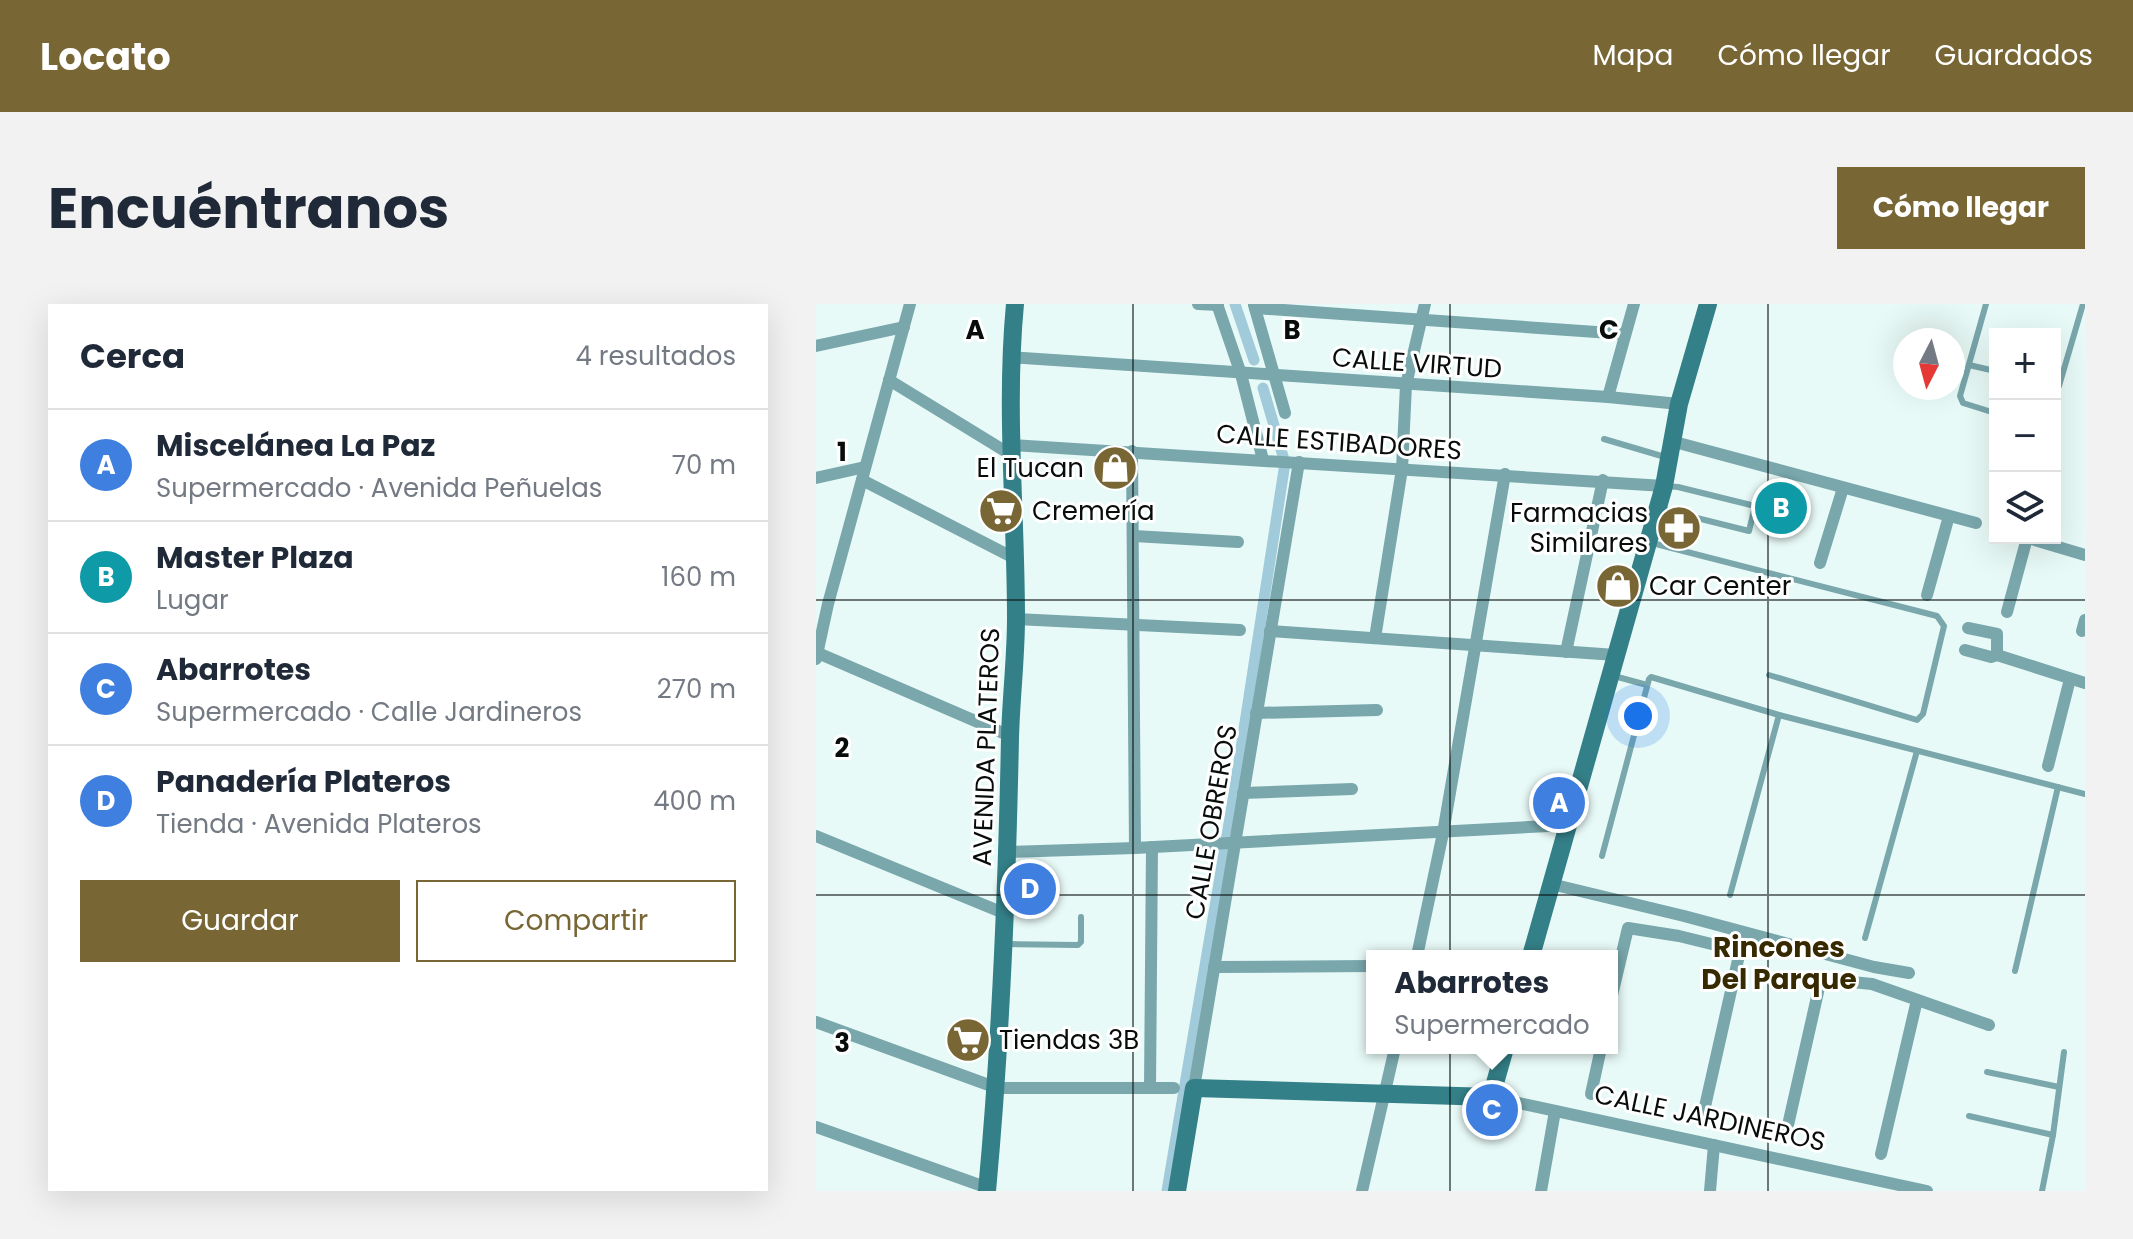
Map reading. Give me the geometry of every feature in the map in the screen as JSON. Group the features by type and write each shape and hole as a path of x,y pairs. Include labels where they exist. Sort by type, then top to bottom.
{"street":[{"path":"910,304 864,474 822,605 817,656 1010,736"},
{"name":"AVENIDA PLATEROS","path":"988,1189 997,1088 1009,852 1010,736 1016,619 1010,357 1015,304"},
{"path":"1198,304 1217,305 1241,374 1263,460"},
{"path":"1375,638 1402,469 1406,385 1425,304"},
{"path":"1608,397 1634,304"},
{"path":"1533,950 1649,542 1664,486 1679,404 1708,304"},
{"path":"1285,413 1254,306 1625,334"},
{"path":"816,346 904,327"},
{"name":"CALLE VIRTUD","path":"1010,357 1679,404"},
{"path":"889,380 1012,450"},
{"name":"CALLE ESTIBADORES","path":"1012,450 1132,451 1664,486"},
{"path":"1670,450 1843,488 1976,523"},
{"path":"1132,451 1135,848"},
{"name":"CALLE OBREROS","path":"1177,1191 1231,842 1243,793 1297,462"},
{"path":"816,478 864,474 1014,558"},
{"path":"1418,950 1443,833 1505,474"},
{"path":"1566,652 1603,480"},
{"path":"1820,563 1843,488"},
{"path":"1927,595 1949,516"},
{"path":"1134,536 1238,542"},
{"path":"2007,612 2026,544"},
{"path":"2048,544 2085,555"},
{"path":"1016,619 1240,630"},
{"path":"1968,628 1997,634 1997,655"},
{"path":"1270,631 1616,655"},
{"path":"1965,650 1991,657 1997,655 2085,683"},
{"path":"2048,766 2070,679"},
{"path":"1256,713 1377,710"},
{"path":"1243,793 1352,789"},
{"path":"1009,852 1568,825"},
{"path":"816,836 1006,914"},
{"path":"1150,1088 1152,847"},
{"path":"1551,884 1869,966 1909,973"},
{"path":"1686,937 1690,918"},
{"path":"1618,970 1628,928 1686,937 1740,951 1704,1111"},
{"path":"1214,967 1366,966"},
{"path":"1866,982 1869,966"},
{"path":"1786,1134 1818,984 1825,977 1866,982 1989,1025"},
{"path":"1881,1154 1917,1000"},
{"path":"816,1022 997,1088 1174,1088"},
{"path":"1362,1191 1394,1054"},
{"path":"1491,1097 1503,1054"},
{"path":"1591,1094 1600,1054"},
{"name":"CALLE JARDINEROS","path":"1194,1088 1491,1097 1927,1191"},
{"path":"1541,1191 1555,1111"},
{"path":"816,1127 988,1189"},
{"path":"1710,1191 1714,1145"}],"lane":[{"path":"1986,304 1960,396 1963,403 1989,411"},
{"path":"2061,373 2083,304"},
{"path":"1969,365 1989,370"},
{"path":"1604,439 1670,450"},
{"path":"1658,508 1749,531 1755,506 1664,486"},
{"path":"1649,542 1937,616 1944,626 1923,714 1917,720 1769,675"},
{"path":"1611,675 1647,685"},
{"path":"1602,856 1651,677 1779,715 2085,794"},
{"path":"1730,895 1779,715"},
{"path":"1865,938 1917,751"},
{"path":"2015,971 2058,787"},
{"path":"1004,945 1078,945 1081,942 1081,917"},
{"path":"2042,1191 2064,1052"},
{"path":"1987,1072 2059,1087"},
{"path":"1969,1116 2053,1135"}],"waterway":[{"path":"1235,304 1254,360"},
{"path":"1167,1191 1234,794 1285,463 1263,388"}],"place":[{"name":"El Tucan","path":"1115,468"},
{"name":"Master Plaza","path":"1781,508"},
{"name":"Cremería","path":"1001,511"},
{"name":"Farmacias Similares","path":"1679,528"},
{"name":"Car Center","path":"1618,586"},
{"name":"Miscelánea La Paz","path":"1559,803"},
{"name":"Panadería Plateros","path":"1030,889"},
{"name":"Tiendas 3B","path":"968,1040"},
{"name":"Abarrotes","path":"1492,1110"}],"district":[{"name":"Rincones Del Parque","path":"1779,963"}]}
